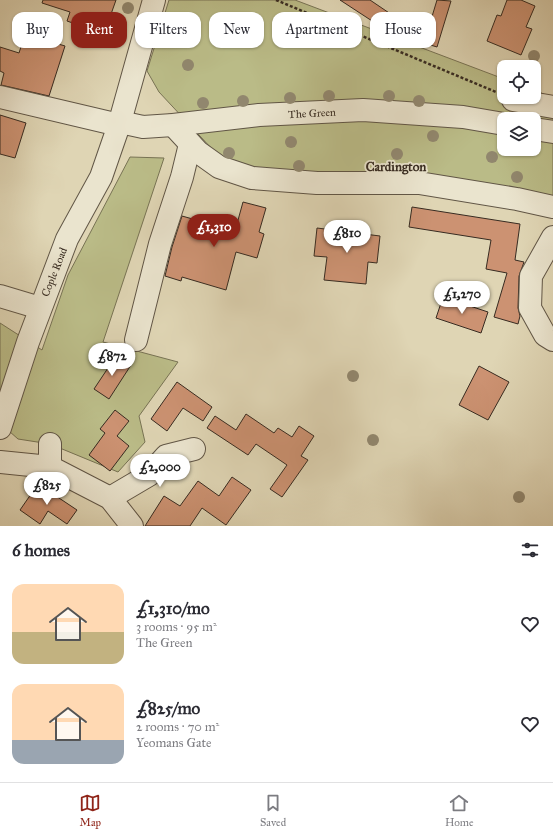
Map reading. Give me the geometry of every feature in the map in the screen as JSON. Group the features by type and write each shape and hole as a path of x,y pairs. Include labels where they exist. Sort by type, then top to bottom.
{"street":[{"name":"Cople Road","path":"0,428 40,308 67,239 101,177 120,123 154,0"},
{"name":"The Green","path":"0,97 143,127 259,115 363,110 463,117 497,123"},
{"path":"540,104 553,107"},
{"path":"173,125 198,152 218,167 252,178 317,183 419,184 517,199 553,207"},
{"path":"541,130 553,132"},
{"path":"136,340 160,244 182,177 190,144"},
{"path":"517,199 553,190"},
{"path":"553,237 531,276 530,308 545,335 553,340"},
{"path":"0,296 40,308"},
{"path":"50,444 50,467"},
{"path":"110,498 149,475 166,456 194,449"},
{"path":"0,462 50,467 110,498 132,526"}],"path":[{"path":"276,0 497,93"}],"green space":[{"path":"169,0 295,0 327,12 272,12 272,48 362,48 362,25 370,28 370,48 422,48 497,76 497,104 541,104 541,93 553,98 553,201 312,177 226,164 159,92 147,71 154,48 201,48 201,12 165,12"},
{"path":"130,157 164,158 103,342 178,362 139,416 145,442 118,472 50,444 18,439 0,423 0,323 42,350 68,275"}],"building":[{"path":"43,0 116,0 112,12 71,12 71,22 67,21 70,12 42,3"},
{"path":"340,0 370,0 388,12 370,12 370,20 362,14 362,12 358,12"},
{"path":"437,0 451,1 437,47 436,12 433,12"},
{"path":"507,0 521,0 535,6 526,27 532,29 521,55 487,41 497,15 501,16"},
{"path":"63,45 65,46 49,96 1,85 4,73 0,71 0,47 19,53 21,48 63,48"},
{"path":"0,115 26,123 15,158 0,154"},
{"path":"243,202 266,208 259,232 264,234 257,258 236,252 226,290 182,277 181,281 165,276 182,216 235,231"},
{"path":"412,207 520,224 515,260 524,262 519,276 518,308 520,316 518,324 494,317 507,273 486,269 491,240 409,227"},
{"path":"317,228 380,236 377,263 368,262 366,284 324,280 327,257 314,256"},
{"path":"443,297 488,312 481,333 436,318"},
{"path":"116,356 131,365 109,399 94,389"},
{"path":"479,366 509,382 488,420 459,405"},
{"path":"177,382 212,407 203,421 183,408 167,431 151,419"},
{"path":"115,410 129,421 117,436 129,446 110,471 89,455 105,433 100,429"},
{"path":"246,414 274,433 278,428 292,437 299,426 314,436 301,456 308,460 282,497 270,489 287,465 256,444 248,455 207,428 215,416 236,430"},
{"path":"232,477 251,490 226,525 202,508 190,526 145,526 164,496 180,506 198,481 219,496"},
{"path":"38,484 77,510 67,524 48,511 40,524 20,510"}],"district":[{"name":"Cardington","path":"396,166"}]}
